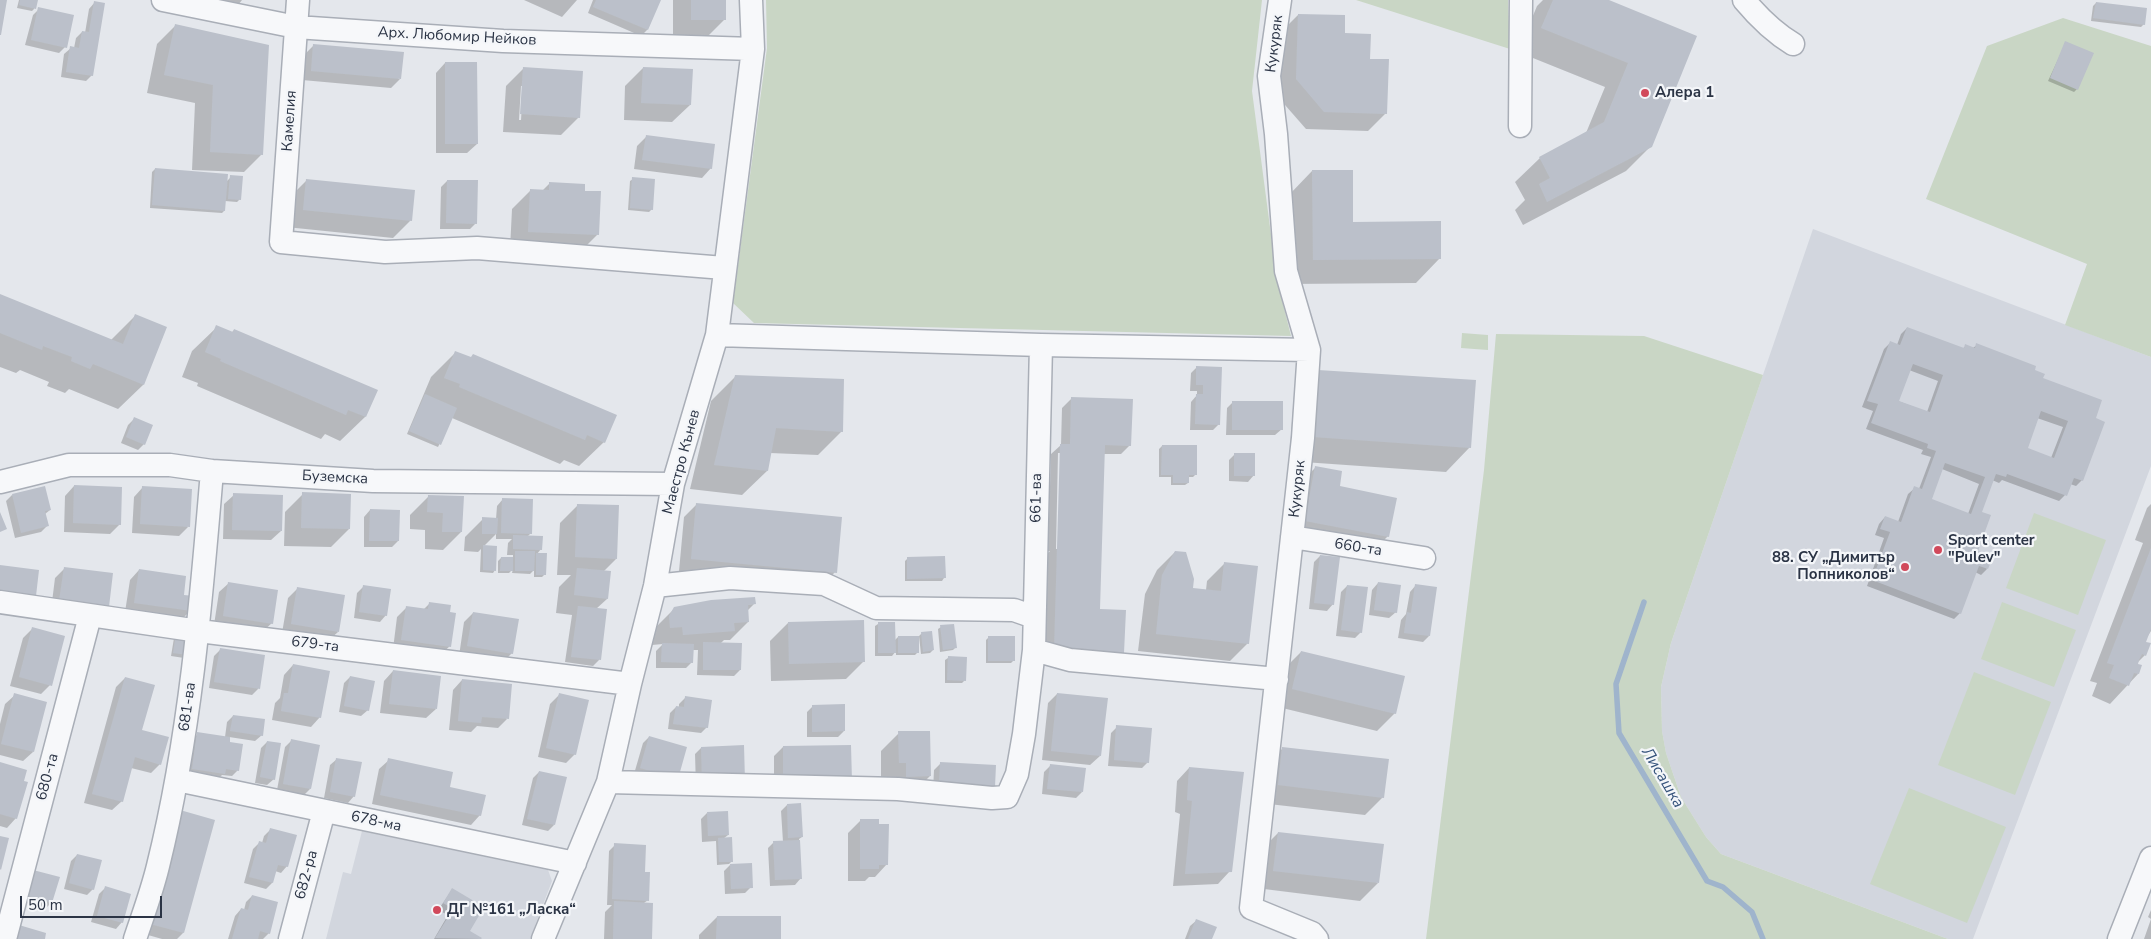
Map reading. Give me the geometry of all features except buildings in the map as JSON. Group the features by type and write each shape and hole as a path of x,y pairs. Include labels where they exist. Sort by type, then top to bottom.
{"street":[{"name":"Арх. Любомир Нейков","path":"163,0 296,27 503,41 753,49"},
{"name":"Камелия","path":"298,0 281,242 385,252 477,248 724,268"},
{"name":"Маестро Кънев","path":"543,939 608,782 655,586 673,484 717,334 753,49 751,0"},
{"name":"Кукуряк","path":"1280,0 1270,76 1286,271 1310,350 1303,438 1251,908 1312,933 1316,939"},
{"path":"1520,126 1521,0"},
{"path":"1744,0 1777,35 1793,44"},
{"path":"717,334 1041,345 1310,350"},
{"name":"661-ва","path":"608,782 898,789 992,798 1007,797 1017,774 1024,734 1034,650 1041,345"},
{"name":"Буземска","path":"0,482 69,465 170,465 212,471 372,481 673,484"},
{"name":"681-ва","path":"135,939 158,868 177,780 199,631 212,471"},
{"name":"660-та","path":"1292,537 1424,558"},
{"path":"655,586 730,578 824,584 876,608 1014,610 1034,617"},
{"name":"679-та","path":"0,602 199,631 630,684"},
{"name":"680-та","path":"5,939 90,616"},
{"path":"1034,650 1070,660 1277,679"},
{"name":"678-ма","path":"177,780 576,863"},
{"name":"682-ра","path":"290,939 324,811"},
{"path":"2119,939 2151,858"}],"shaded area":[{"name":"88. СУ „Димитър Попниколов“","path":"1813,229 2151,357 2151,466 1973,939 1948,939 1721,854 1706,837 1681,797 1666,753 1662,731 1661,687 1671,643"},
{"name":"ДГ №161 „Ласка“","path":"362,831 548,870 552,881 530,939 326,939 343,872 351,874"}],"green space":[{"path":"766,0 1262,0 1252,91 1277,280 1291,336 754,323 733,303 767,48"},
{"path":"1356,0 1508,0 1510,49"},
{"path":"2063,18 2151,46 2151,357 2065,325 2087,264 1926,199 1987,46"},
{"path":"1462,333 1488,335 1488,350 1461,348"},
{"path":"1496,334 1644,336 1763,375 1671,643 1661,687 1662,731 1666,753 1681,797 1706,837 1721,854 1948,939 1426,939 1484,470"},
{"path":"2034,513 2106,540 2078,615 2006,588"},
{"path":"2002,602 2076,630 2054,687 1981,659"},
{"path":"1974,672 2051,702 2015,795 1938,765"},
{"path":"1909,788 2006,827 1967,923 1870,884"}],"waterway":[{"name":"Лисашка","path":"1644,602 1616,684 1619,733 1707,881 1723,887 1752,912 1763,939"}],"place":[{"name":"Алера 1","path":"1645,93"},
{"name":"Sport center \"Pulev\"","path":"1938,550"},
{"name":"88. СУ „Димитър Попниколов“","path":"1905,567"},
{"name":"ДГ №161 „Ласка“","path":"437,910"}]}
